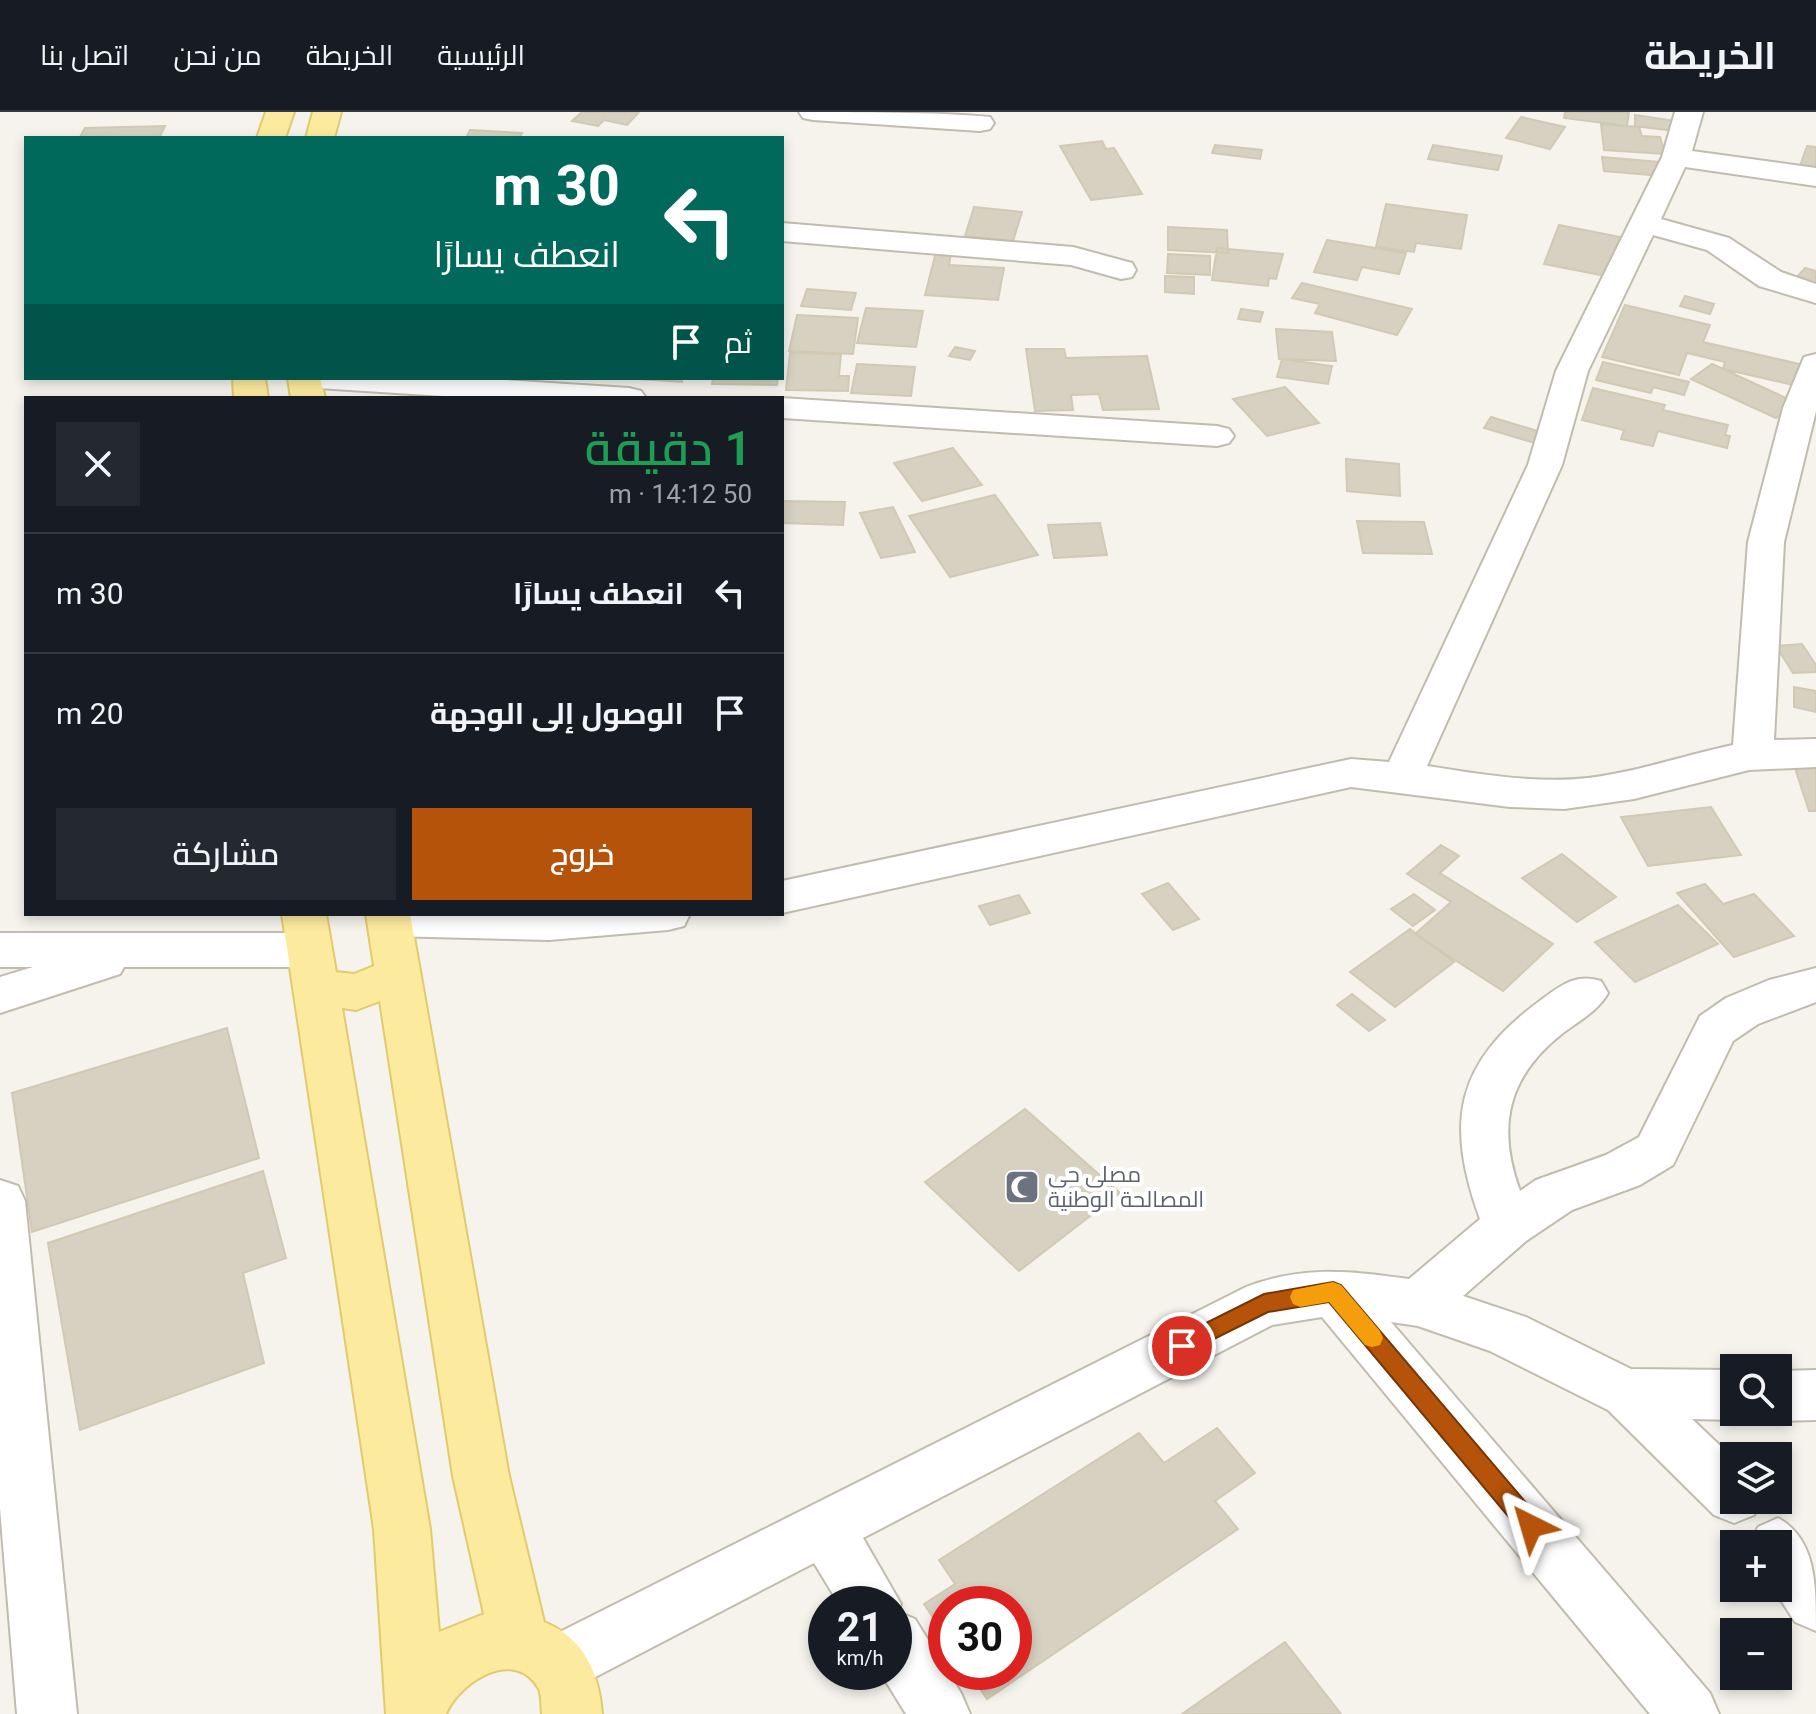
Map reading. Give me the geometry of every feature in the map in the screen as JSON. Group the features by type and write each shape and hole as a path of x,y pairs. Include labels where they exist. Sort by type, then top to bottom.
{"main road":[{"path":"272,136 280,112"},
{"path":"321,136 327,112"},
{"path":"389,917 481,1476 550,1673"},
{"path":"309,937 356,992 399,975"},
{"path":"309,937 402,1529 416,1711"},
{"path":"416,1711 429,1683 458,1654 494,1639 550,1673"}],"street":[{"path":"813,112 980,123"},
{"path":"1403,775 1545,465 1572,371 1676,157 1689,112"},
{"path":"1676,157 1816,177"},
{"path":"1642,223 1718,244 1770,279 1816,294"},
{"path":"784,232 1073,256 1121,270"},
{"path":"1753,755 1766,542 1800,408 1816,364"},
{"path":"349,380 598,396"},
{"path":"784,408 1217,436"},
{"path":"784,897 1351,773 1403,775 1472,788 1564,794 1675,776 1753,755 1816,753"},
{"path":"389,917 549,923 642,916"},
{"path":"0,950 152,947 309,937"},
{"path":"0,995 152,947"},
{"path":"1418,1303 1508,1226 1554,1195 1623,1170 1656,1151 1716,1029 1742,1011 1785,992 1816,985"},
{"path":"1508,1226 1484,1151 1486,1111 1496,1074 1527,1033 1585,993"},
{"path":"0,1201 47,1714"},
{"path":"550,1673 1264,1303 1333,1292 1418,1303 1507,1334 1627,1393 1720,1483"},
{"path":"1333,1292 1689,1714"},
{"path":"1627,1393 1720,1395"},
{"path":"1792,1396 1816,1395"},
{"path":"1750,1514 1764,1530"},
{"path":"825,1529 861,1586"},
{"path":"1792,1567 1816,1602"},
{"path":"912,1669 940,1714"}],"building":[{"path":"582,112 639,112 627,125 604,120 598,126 572,121"},
{"path":"1565,112 1629,112 1627,126 1564,118"},
{"path":"1635,115 1676,121 1676,131 1635,126"},
{"path":"1521,117 1565,127 1550,149 1506,138"},
{"path":"1601,124 1639,127 1642,136 1660,137 1665,154 1604,150"},
{"path":"165,126 160,136 81,136 85,128"},
{"path":"470,130 522,133 520,136 467,136"},
{"path":"1102,141 1106,149 1114,148 1142,194 1091,200 1060,146"},
{"path":"1215,145 1262,150 1260,159 1212,153"},
{"path":"1433,145 1502,156 1498,170 1428,159"},
{"path":"1807,146 1816,147 1816,169 1800,166"},
{"path":"1602,157 1659,162 1661,176 1604,171"},
{"path":"1386,204 1467,215 1461,249 1416,243 1414,252 1376,247"},
{"path":"974,207 1022,212 1013,241 965,236"},
{"path":"1559,225 1625,238 1611,277 1544,264"},
{"path":"1168,227 1227,230 1228,253 1168,250"},
{"path":"1327,240 1406,253 1399,274 1362,267 1357,280 1314,272"},
{"path":"1217,248 1283,254 1276,279 1269,278 1268,286 1212,280"},
{"path":"936,252 951,253 949,265 1004,268 998,300 925,295"},
{"path":"1168,254 1210,256 1210,275 1167,273"},
{"path":"1805,268 1816,271 1816,291 1792,282"},
{"path":"1165,276 1194,277 1194,294 1165,292"},
{"path":"1302,283 1412,309 1397,335 1315,313 1320,304 1292,298"},
{"path":"807,289 856,293 851,310 801,306"},
{"path":"1685,296 1714,304 1710,314 1680,306"},
{"path":"1625,305 1710,325 1703,342 1808,366 1802,387 1723,369 1725,362 1687,353 1679,375 1602,357"},
{"path":"866,308 923,311 916,347 857,343"},
{"path":"1241,309 1263,312 1260,322 1238,319"},
{"path":"797,315 858,318 853,354 789,351"},
{"path":"1276,329 1332,332 1336,361 1279,359"},
{"path":"955,347 975,351 970,360 949,356"},
{"path":"1026,349 1064,349 1066,358 1147,356 1159,409 1103,410 1099,394 1071,395 1073,410 1035,411"},
{"path":"790,353 841,354 839,376 849,376 848,391 786,390"},
{"path":"1282,359 1332,366 1328,384 1277,377"},
{"path":"1603,362 1689,382 1684,395 1653,387 1651,393 1596,380"},
{"path":"857,364 915,367 911,396 851,393"},
{"path":"1712,364 1797,403 1776,418 1691,379"},
{"path":"713,380 778,380 777,385 712,384"},
{"path":"1285,387 1319,423 1267,436 1233,399"},
{"path":"1593,388 1665,405 1663,410 1728,425 1725,435 1730,436 1727,448 1658,431 1653,446 1621,439 1624,430 1582,420"},
{"path":"1491,417 1541,432 1535,443 1484,428"},
{"path":"953,448 982,485 922,501 894,463"},
{"path":"1346,459 1399,464 1400,496 1347,491"},
{"path":"995,495 1038,555 950,577 909,516"},
{"path":"784,501 845,502 843,525 784,523"},
{"path":"893,507 915,552 881,558 860,513"},
{"path":"1357,521 1424,522 1432,554 1363,553"},
{"path":"1100,523 1107,555 1054,558 1048,525"},
{"path":"1802,644 1816,665 1816,672 1793,673 1776,646"},
{"path":"1794,687 1816,691 1816,712 1794,707"},
{"path":"1794,765 1816,766 1816,811 1809,811"},
{"path":"1711,807 1741,855 1648,866 1621,817"},
{"path":"1441,845 1459,856 1440,873 1553,944 1503,991 1415,934 1451,902 1407,874"},
{"path":"1562,854 1616,897 1577,922 1522,878"},
{"path":"1168,883 1199,919 1173,930 1142,894"},
{"path":"1705,884 1723,904 1754,894 1794,936 1734,957 1677,893"},
{"path":"1414,894 1435,910 1413,926 1391,909"},
{"path":"1019,895 1030,913 990,925 979,906"},
{"path":"1678,905 1718,944 1635,982 1595,942"},
{"path":"1410,929 1454,962 1395,1007 1350,972"},
{"path":"1352,994 1385,1020 1369,1031 1337,1005"},
{"path":"227,1028 259,1158 32,1232 12,1093"},
{"name":"مصلى حي المصالحة الوطنية","path":"1025,1109 1120,1193 1019,1271 925,1182"},
{"path":"263,1171 286,1258 243,1273 264,1363 80,1430 48,1243"},
{"path":"1217,1428 1255,1473 1215,1501 1238,1529 1032,1669 1032,1586 952,1586 955,1584 939,1560 1139,1433 1164,1463"},
{"path":"1285,1642 1341,1714 1182,1714"},
{"path":"981,1690 1000,1690 987,1699"}],"slow traffic":[{"path":"1300,1297 1333,1292 1372,1338"}],"place":[{"name":"مصلى حي المصالحة الوطنية","path":"1022,1187"}],"route":[{"path":"1182,1346 1264,1303 1333,1292 1531,1526"}]}
